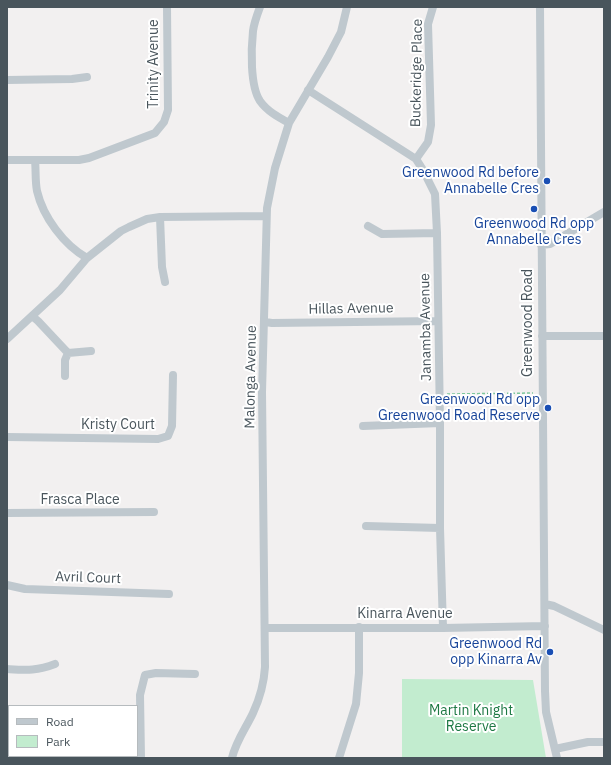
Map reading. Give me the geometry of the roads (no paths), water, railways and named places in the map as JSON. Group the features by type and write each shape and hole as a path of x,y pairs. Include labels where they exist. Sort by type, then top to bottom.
{"street":[{"name":"Trinity Avenue","path":"7,160 79,160 89,158 150,136 160,128 167,116 168,110 167,7"},
{"path":"260,7 253,30 252,79 255,93 260,102 268,110 289,123"},
{"name":"Malonga Avenue","path":"232,758 238,740 254,712 263,687 265,667 262,392 265,322 266,216 275,168 289,123 341,32 347,7"},
{"name":"Buckeridge Place","path":"416,159 428,142 431,125 428,24 433,7"},
{"name":"Greenwood Road","path":"540,7 545,699 557,758"},
{"path":"7,80 72,79 87,77"},
{"name":"Janamba Avenue","path":"308,90 416,159 435,194 440,394 440,528 443,628"},
{"path":"35,160 38,193 46,214 54,227 67,241 80,254 87,258"},
{"path":"541,245 550,244 604,212"},
{"path":"7,339 60,290 87,258 121,231 129,227 160,217 266,216"},
{"path":"160,217 162,267 165,282"},
{"path":"368,226 382,234 437,233"},
{"path":"32,316 38,320 68,353"},
{"name":"Hillas Avenue","path":"265,322 438,321"},
{"path":"542,336 604,336"},
{"path":"68,353 91,351"},
{"path":"65,376 65,360 68,353"},
{"name":"Kristy Court","path":"7,437 158,439 168,436 172,426 173,375"},
{"path":"363,426 440,423"},
{"name":"Frasca Place","path":"7,513 154,512"},
{"path":"366,526 440,528"},
{"name":"Avril Court","path":"7,585 25,588 169,594"},
{"path":"544,604 554,606 604,630"},
{"name":"Kinarra Avenue","path":"265,628 443,628 545,626"},
{"path":"339,758 356,704 359,672 359,627"},
{"path":"7,669 34,670 42,669 55,664"},
{"path":"141,758 140,695 145,675 156,673 195,674"},
{"path":"555,749 588,742 604,742"}],"place":[{"name":"Greenwood Rd before Annabelle Cres","path":"547,181"},
{"name":"Greenwood Rd opp Annabelle Cres","path":"534,209"},
{"name":"Greenwood Rd opp Greenwood Road Reserve","path":"548,408"},
{"name":"Greenwood Rd opp Kinarra Av","path":"550,652"}],"park label":[{"name":"Martin Knight Reserve","path":"471,720"}]}
